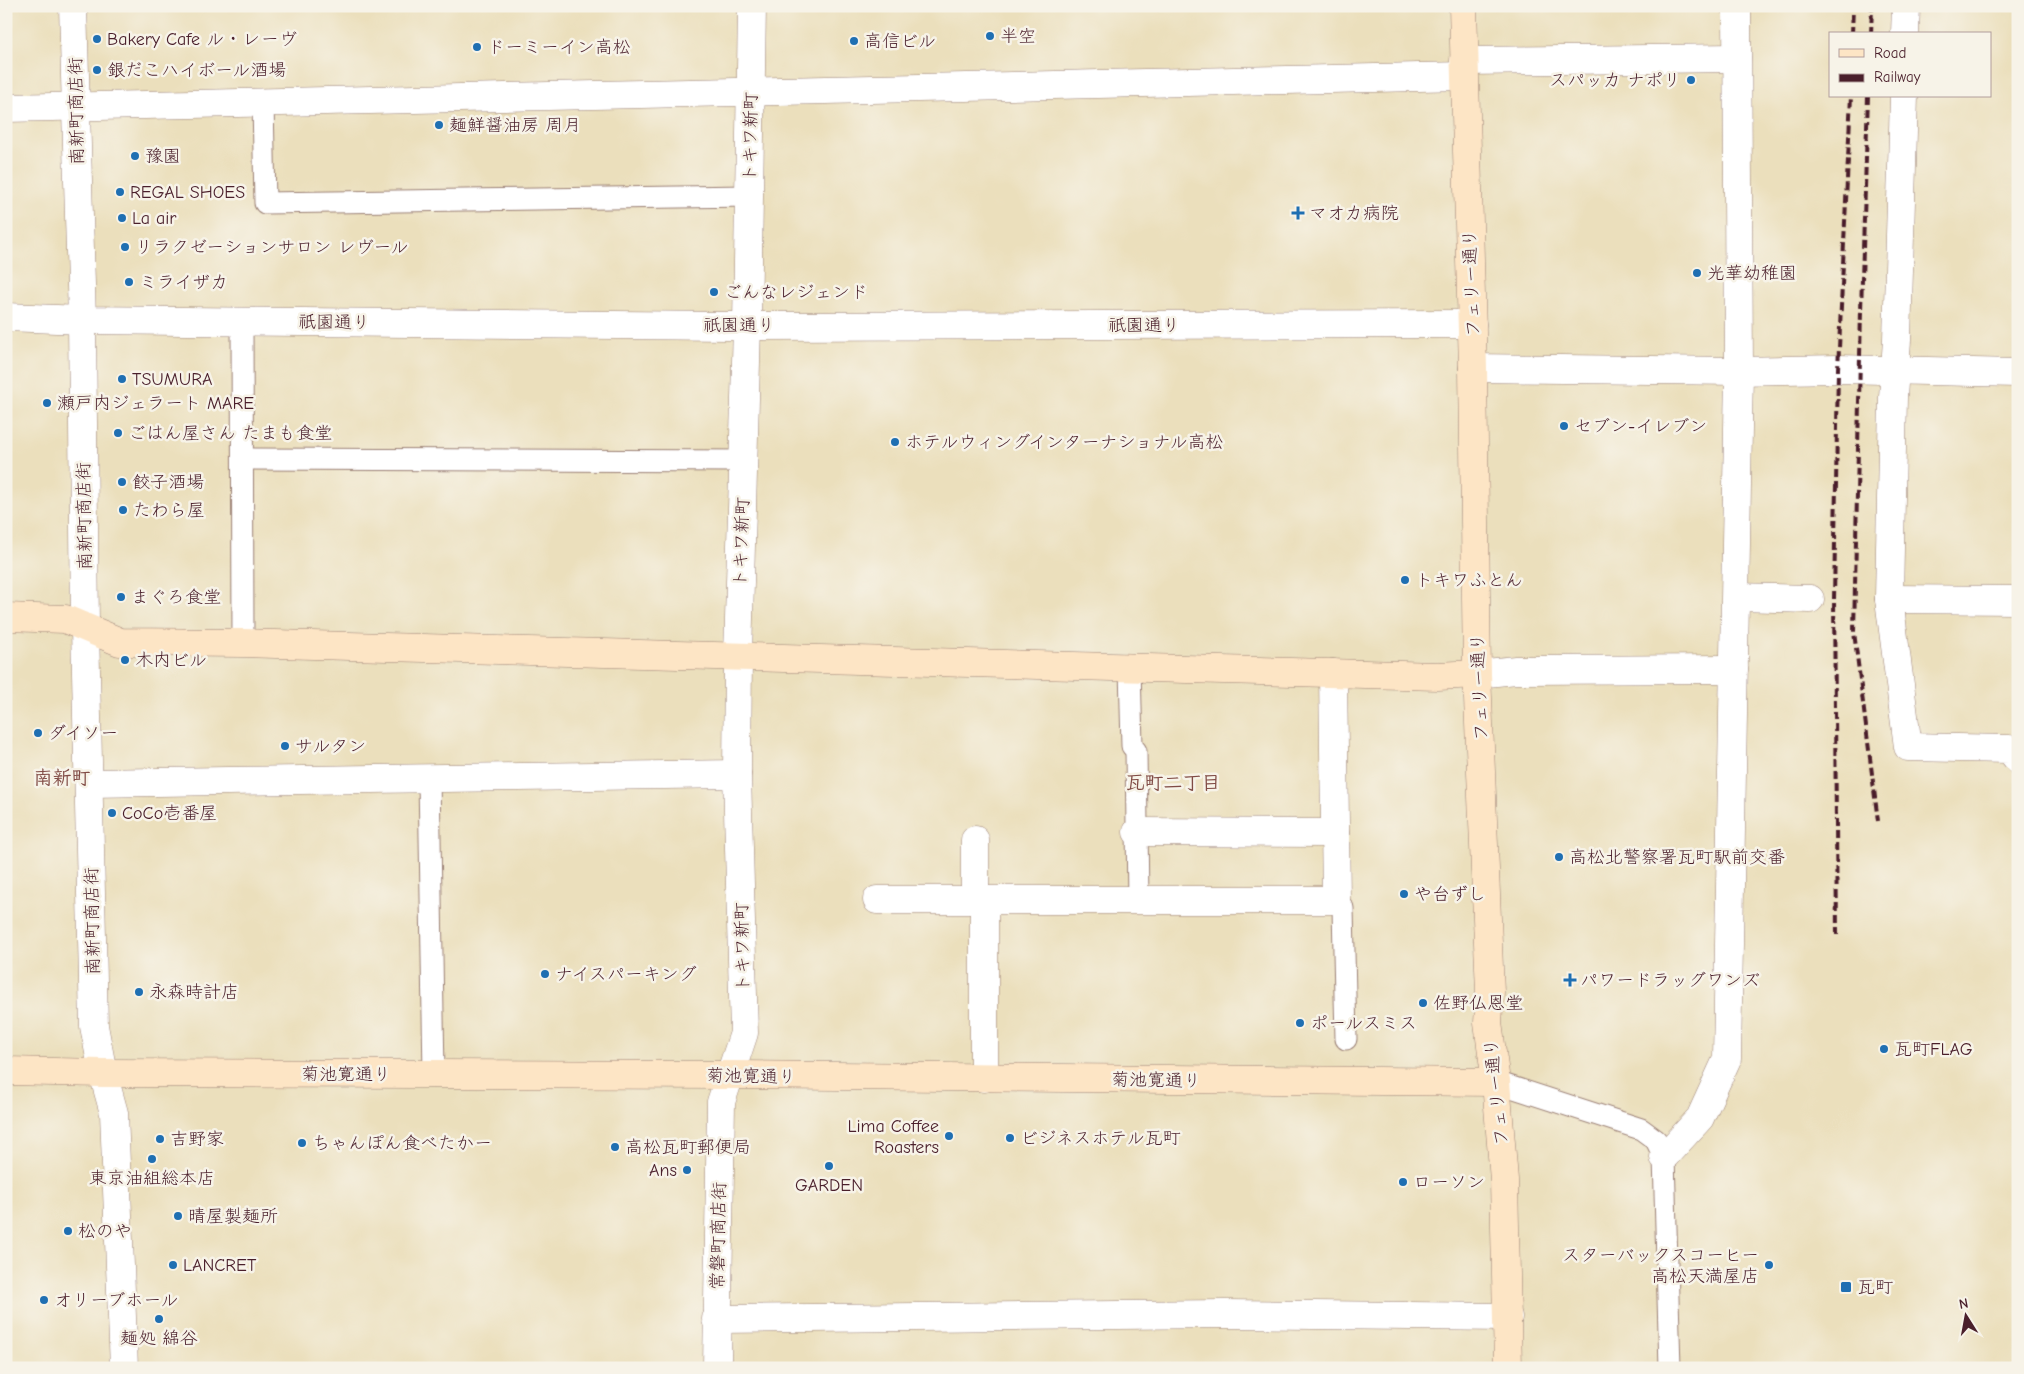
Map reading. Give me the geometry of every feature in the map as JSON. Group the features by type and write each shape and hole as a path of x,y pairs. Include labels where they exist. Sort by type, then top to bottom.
{"street":[{"name":"南新町商店街","path":"74,6 82,320 85,628 94,1026 103,1073 114,1113 124,1368"},
{"name":"トキワ新町","path":"730,1075 744,1033 737,774 752,6"},
{"name":"フェリー通り","path":"1463,6 1473,368 1478,674 1490,992 1488,1023 1496,1082 1504,1180 1508,1368"},
{"path":"1664,1157 1700,1118 1727,1059 1740,371 1737,6"},
{"path":"1906,6 1906,32"},
{"path":"6,108 750,90 1737,58"},
{"path":"1904,98 1897,340 1894,371 1889,599 1908,747 2009,750 2018,760"},
{"name":"祇園通り","path":"6,317 82,320 747,325 1472,324"},
{"path":"1473,368 1740,371 1838,369 2018,373"},
{"path":"1736,597 1810,598"},
{"path":"1889,599 2018,600"},
{"path":"6,617 65,619 120,642 243,643 1438,676 1516,670 1734,669"},
{"path":"877,900 1336,900 1333,673"},
{"path":"89,783 737,774"},
{"path":"1137,832 1335,833"},
{"path":"975,840 975,893 984,900"},
{"path":"984,900 984,1078"},
{"name":"菊池寛通り","path":"6,1071 1496,1082"},
{"name":"常磐町商店街","path":"717,1368 716,1319 721,1102 730,1075"},
{"path":"716,1319 1225,1314 1508,1317"}],"lane":[{"path":"263,102 264,203 749,196"},
{"path":"242,321 243,643"},
{"path":"242,459 744,461"},
{"path":"1130,668 1132,746 1136,751 1138,901"},
{"path":"429,778 434,1074"},
{"path":"1336,900 1343,908 1346,1039"},
{"path":"1496,1082 1641,1129 1656,1140 1664,1157 1670,1368"}],"railway":[{"path":"1852,32 1853,6"},
{"path":"1871,32 1872,6"},
{"path":"1837,935 1834,599 1838,369 1851,98"},
{"path":"1868,98 1854,632 1878,821"}],"place":[{"name":"半空","path":"990,36"},
{"name":"Bakery Cafe ル・レーヴ","path":"97,39"},
{"name":"高信ビル","path":"854,41"},
{"name":"ドーミーイン高松","path":"477,47"},
{"name":"銀だこハイボール酒場","path":"97,70"},
{"name":"スパッカ ナポリ","path":"1691,80"},
{"name":"麺鮮醤油房 周月","path":"439,125"},
{"name":"豫園","path":"135,156"},
{"name":"REGAL SHOES","path":"120,192"},
{"name":"マオカ病院","path":"1298,213"},
{"name":"La air","path":"122,218"},
{"name":"リラクゼーションサロン レヴール","path":"125,247"},
{"name":"光華幼稚園","path":"1697,273"},
{"name":"ミライザカ","path":"129,282"},
{"name":"ごんなレジェンド","path":"714,292"},
{"name":"TSUMURA","path":"122,379"},
{"name":"瀬戸内ジェラート MARE","path":"47,403"},
{"name":"セブン-イレブン","path":"1564,426"},
{"name":"ごはん屋さん たまも食堂","path":"118,433"},
{"name":"ホテルウィングインターナショナル高松","path":"895,442"},
{"name":"餃子酒場","path":"122,482"},
{"name":"たわら屋","path":"123,510"},
{"name":"トキワふとん","path":"1405,580"},
{"name":"まぐろ食堂","path":"121,597"},
{"name":"木内ビル","path":"125,660"},
{"name":"ダイソー","path":"38,733"},
{"name":"サルタン","path":"285,746"},
{"name":"CoCo壱番屋","path":"112,813"},
{"name":"高松北警察署瓦町駅前交番","path":"1559,857"},
{"name":"や台ずし","path":"1404,894"},
{"name":"ナイスパーキング","path":"545,974"},
{"name":"パワードラッグワンズ","path":"1570,980"},
{"name":"永森時計店","path":"139,992"},
{"name":"佐野仏恩堂","path":"1423,1003"},
{"name":"ポールスミス","path":"1300,1023"},
{"name":"瓦町FLAG","path":"1884,1049"},
{"name":"Lima Coffee Roasters","path":"949,1136"},
{"name":"ビジネスホテル瓦町","path":"1010,1138"},
{"name":"吉野家","path":"160,1139"},
{"name":"ちゃんぽん食べたかー","path":"302,1143"},
{"name":"高松瓦町郵便局","path":"615,1147"},
{"name":"東京油組総本店","path":"152,1159"},
{"name":"GARDEN","path":"829,1166"},
{"name":"Ans","path":"687,1170"},
{"name":"ローソン","path":"1403,1182"},
{"name":"晴屋製麺所","path":"178,1216"},
{"name":"松のや","path":"68,1231"},
{"name":"LANCRET","path":"173,1265"},
{"name":"スターバックスコーヒー 高松天満屋店","path":"1769,1265"},
{"name":"瓦町","path":"1846,1287"},
{"name":"オリーブホール","path":"44,1300"},
{"name":"麺処 綿谷","path":"159,1319"}],"district":[{"name":"南新町","path":"62,777"},
{"name":"瓦町二丁目","path":"1173,782"}]}
